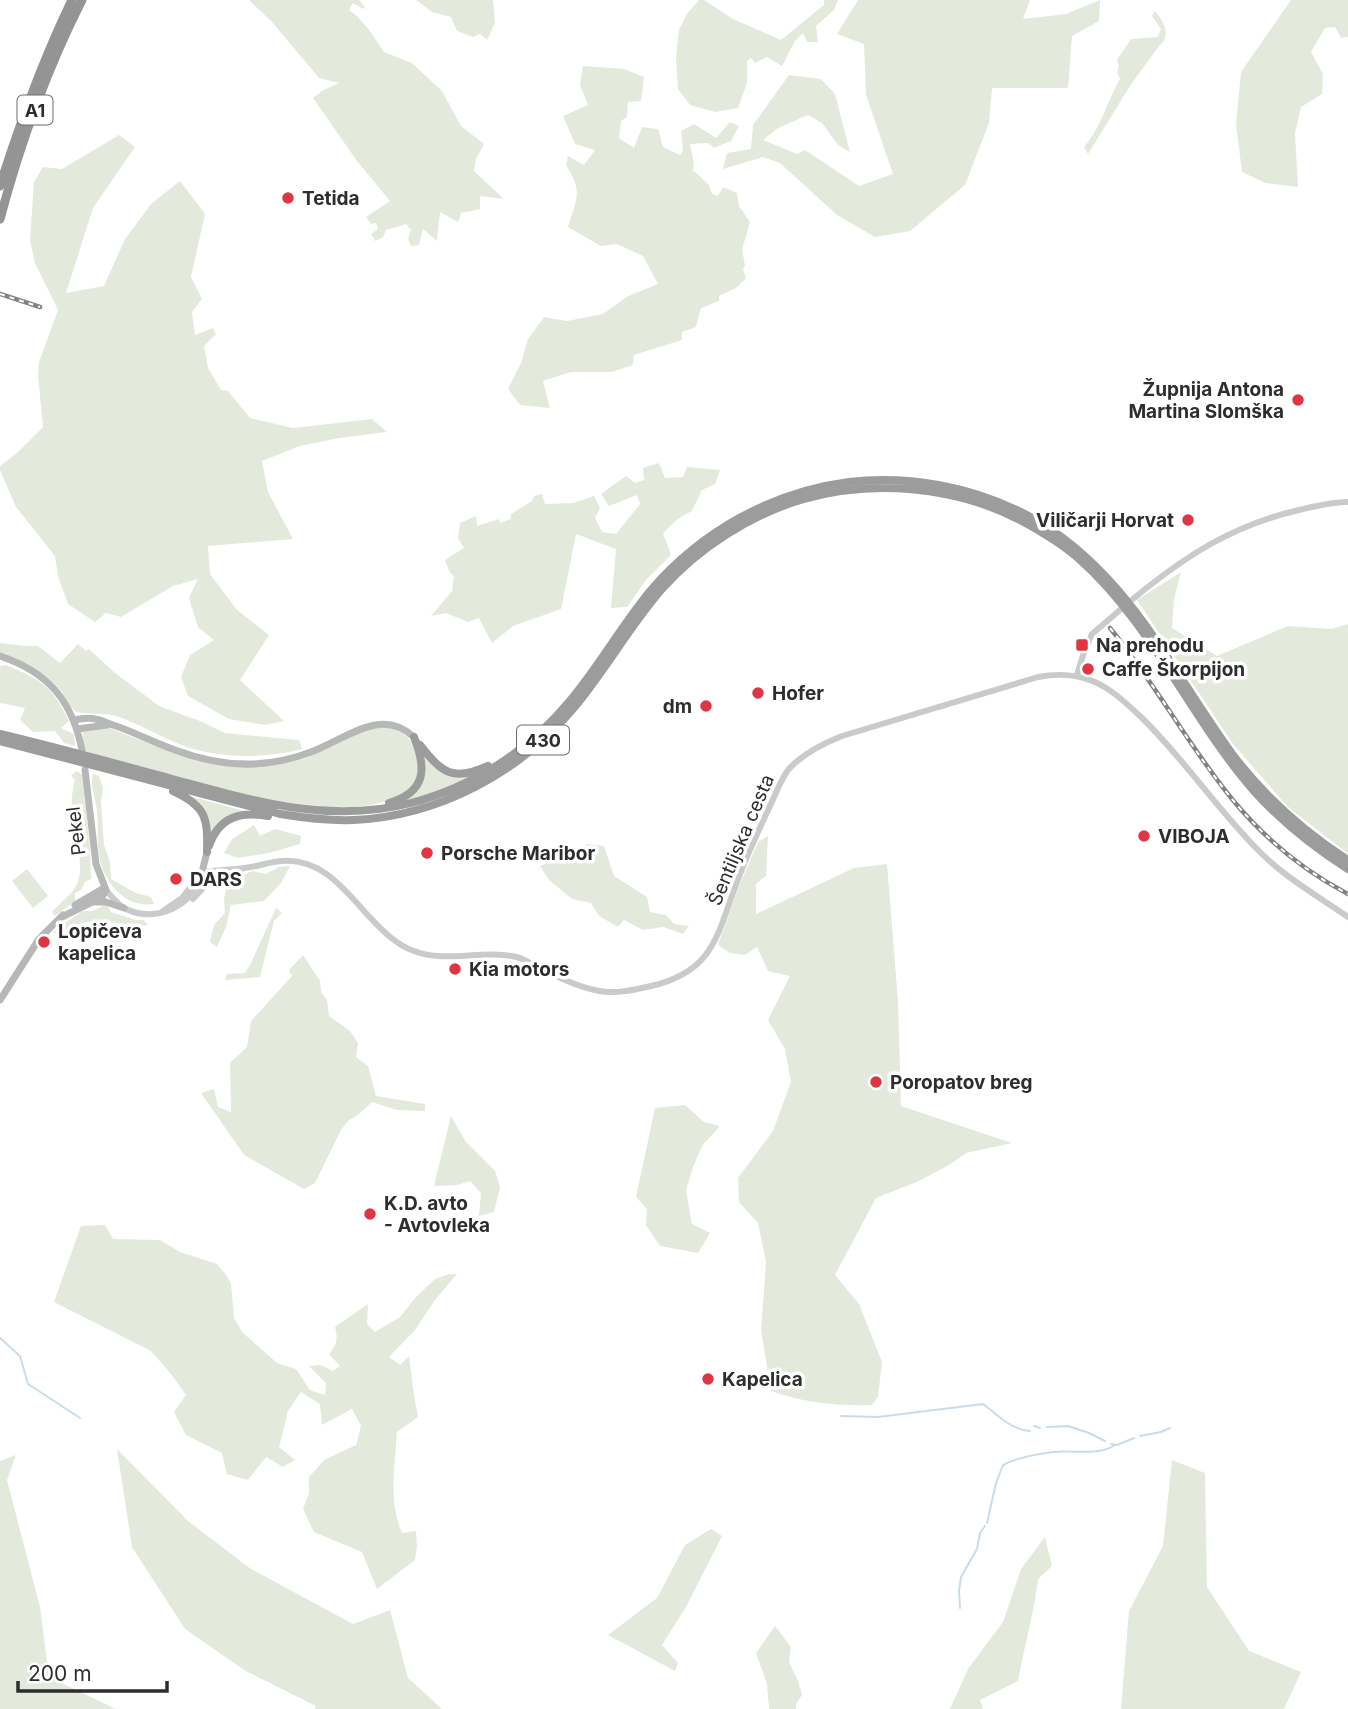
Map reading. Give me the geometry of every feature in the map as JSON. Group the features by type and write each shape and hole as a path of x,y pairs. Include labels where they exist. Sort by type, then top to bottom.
{"highway":[{"name":"A1","path":"0,186 51,44 72,0"},
{"name":"A1","path":"0,219 37,104 82,0"},
{"name":"430","path":"0,734 279,807 347,812 407,804 450,791 471,781 516,753 538,734 567,705 650,592 692,550 717,531 760,507 801,491 859,481 923,482 976,494 1004,504 1051,529 1074,546 1097,567 1139,614 1221,736 1257,784 1284,813 1317,840 1348,860"},
{"name":"430","path":"0,741 280,814 313,819 355,820 392,815 427,806 485,782 515,763 552,733 590,687 661,590 698,555 747,523 772,510 804,499 845,490 922,489 966,498 1004,512 1046,534 1077,557 1101,580 1134,621 1209,732 1254,790 1279,817 1313,846 1348,869"},
{"path":"414,737 431,760 451,773 472,773 516,753"},
{"path":"347,812 399,800 414,789 420,779 422,761 414,737"},
{"path":"160,784 189,799 199,809 206,821 207,852"},
{"path":"207,852 216,831 229,819 249,814 280,814"}],"main road":[{"path":"0,656 21,664 47,681 65,702 74,720 82,750"},
{"path":"74,720 95,719 177,751 215,761 246,764 300,756 380,723 398,727 414,737"},
{"path":"77,729 99,725 114,726"},
{"name":"Pekel","path":"85,770 96,864 105,889"},
{"path":"202,872 207,852"},
{"path":"62,917 102,897 105,889"},
{"path":"0,1000 39,939 75,906 105,889"},
{"path":"89,903 101,901 124,908"}],"street":[{"path":"1133,599 1174,566 1235,531 1276,515 1325,504 1348,502"},
{"path":"1077,675 1092,634 1120,610"},
{"name":"Šentiljska cesta","path":"179,906 189,903 204,887 218,879 246,868 290,860 322,870 386,933 404,946 421,953 439,956 495,953 509,955 584,988 601,992 657,985 688,971 705,957 712,947 779,787 789,770 809,753 842,736 1031,679 1050,675 1077,675 1098,683 1132,709 1177,756 1235,827 1261,854 1348,918"},
{"name":"Šentiljska cesta","path":"202,872 246,868"},
{"path":"105,889 116,902 134,912 146,914 170,910 179,906 194,891 202,872"},
{"path":"202,872 210,878 218,879"},
{"path":"163,911 182,898 202,872"}],"green space":[{"path":"249,0 359,0 365,7 363,9 353,3 349,10 370,31 384,52 412,63 442,91 461,126 484,144 476,159 474,171 504,199 480,196 480,209 461,213 458,222 440,212 437,241 423,229 419,245 411,246 408,239 411,230 406,224 386,230 383,237 375,241 371,234 378,229 376,223 371,224 366,217 390,201 357,161 313,98 339,83 319,78 272,22"},
{"path":"416,0 493,0 495,23 487,40 480,34 473,37 457,31 451,17 432,12"},
{"path":"699,0 704,0 733,19 781,40 824,5 824,0 838,0 834,10 816,26 818,42 807,42 803,33 795,41 782,66 767,57 755,63 751,58 747,61 747,83 738,108 715,112 690,105 678,89 676,58 679,30 687,14"},
{"path":"858,0 1030,0 1023,19 1066,14 1100,0 1099,21 1072,36 1068,88 992,88 989,123 965,185 910,231 875,237 837,215 780,163 763,157 723,169 727,153 751,149 753,125 789,75 821,79 835,94 850,152 838,145 822,123 808,115 778,128 763,140 797,154 805,150 859,186 893,174 866,95 864,44 837,34"},
{"path":"1291,0 1348,0 1348,37 1341,38 1335,27 1325,28 1311,52 1323,74 1322,94 1301,107 1295,133 1298,187 1265,183 1242,172 1236,124 1241,72"},
{"path":"1155,11 1164,24 1166,33 1163,42 1130,86 1088,154 1084,147 1095,131 1120,79 1117,60 1131,39 1158,37 1161,29 1152,16"},
{"path":"583,66 624,69 644,77 641,101 628,102 627,117 621,121 619,138 634,148 642,127 658,129 663,147 680,155 683,151 681,131 694,124 716,138 730,122 739,126 731,141 714,148 708,143 690,144 693,170 709,185 712,194 718,196 723,187 737,193 739,206 750,222 742,250 746,278 736,288 719,296 719,301 701,308 696,327 682,332 682,340 634,355 633,365 612,372 571,372 543,381 550,408 520,405 508,389 521,363 528,339 544,317 567,321 603,314 628,296 658,284 643,256 617,244 601,246 568,227 577,195 575,182 566,165 568,156 584,165 595,150 575,144 563,116 588,105 580,85"},
{"path":"119,135 135,147 93,208 66,293 104,286 125,239 151,204 180,181 205,214 191,277 202,299 192,312 195,335 213,328 216,334 204,346 208,368 221,390 228,391 250,418 293,428 372,419 387,432 300,446 262,461 268,492 293,539 208,546 210,574 237,610 269,635 240,680 284,721 265,725 229,719 188,696 181,677 190,655 214,640 198,627 189,598 198,579 173,586 121,617 106,613 95,622 68,604 58,576 55,556 16,507 0,470 0,466 43,427 39,362 58,310 35,263 30,240 34,182 43,167 62,169"},
{"path":"659,463 665,478 683,477 687,467 720,470 715,484 702,490 692,511 679,518 663,533 671,555 646,580 627,607 611,608 616,549 576,534 561,609 513,626 492,643 479,618 468,622 446,613 431,616 452,591 454,577 445,560 464,548 458,538 460,523 476,516 477,526 499,519 500,523 511,519 511,514 532,501 534,496 542,494 545,504 573,503 594,496 600,508 595,518 602,532 616,534 640,504 637,495 609,506 601,494 626,476 635,483 644,480 643,468"},
{"path":"1181,572 1174,599 1172,628 1217,656 1288,626 1331,629 1348,624 1348,854 1287,806 1233,744 1137,600"},
{"path":"0,643 38,646 60,663 78,644 86,651 89,649 159,706 225,733 299,740 302,749 256,756 208,753 179,744 119,717 76,712 50,679 26,664 0,653"},
{"path":"6,665 37,680 51,691 69,721 61,728 74,734 75,746 64,743 55,731 33,732 20,720 25,708 0,703 0,666"},
{"path":"388,727 403,734 413,744 419,769 416,781 402,795 391,800 349,807 317,806 253,797 191,782 85,751 83,737 83,731 109,728 168,751 255,767 304,759 367,729"},
{"path":"421,751 433,764 471,777 437,792 402,802 415,790"},
{"path":"77,771 82,775 91,879 75,893 75,901 55,916 52,912 75,888 80,875 72,807 75,780 71,775"},
{"path":"93,774 99,776 103,788 101,802 104,845 110,862 111,879 136,893 151,897 154,904 127,899 113,886 103,870 98,848"},
{"path":"189,796 248,812 242,813 211,837"},
{"path":"254,825 260,836 275,829 301,836 300,844 238,858 224,853 232,839"},
{"path":"768,836 766,876 756,884 756,914 854,868 887,864 898,1001 901,1106 1012,1143 966,1153 919,1181 876,1198 835,1275 859,1304 882,1362 878,1397 872,1405 821,1403 771,1391 761,1330 766,1262 758,1223 739,1202 738,1178 773,1131 791,1082 785,1049 768,1020 790,976 768,971 757,947 745,955 730,953 718,945 758,842"},
{"path":"587,844 604,846 614,876 647,897 650,912 666,915 674,924 689,926 683,934 663,927 643,930 624,920 618,927 599,916 591,903 572,899 549,880 540,866 556,859 574,859"},
{"path":"290,866 281,883 264,901 231,905 226,927 217,947 210,942 214,925 225,913 227,882 252,871 266,874 279,867"},
{"path":"27,869 48,896 33,908 12,881"},
{"path":"107,904 111,912 144,920 148,925 91,921 53,933 83,911 92,911"},
{"path":"276,908 282,913 274,921 260,977 225,980 227,974 245,973"},
{"path":"303,955 320,981 329,1016 350,1031 358,1043 356,1057 368,1066 376,1096 425,1104 425,1111 397,1110 372,1102 348,1121 315,1183 304,1189 244,1155 201,1093 214,1089 218,1107 231,1112 230,1063 247,1047 251,1021 292,976 289,970"},
{"path":"685,1105 704,1122 720,1126 702,1146 686,1190 692,1224 710,1233 698,1253 660,1246 646,1225 647,1209 636,1197 655,1108"},
{"path":"451,1116 466,1142 495,1171 500,1187 494,1212 479,1216 481,1193 470,1181 457,1185 434,1186"},
{"path":"105,1225 113,1239 160,1240 180,1252 217,1264 231,1284 234,1318 242,1332 277,1363 296,1369 310,1390 325,1395 326,1383 309,1366 321,1365 333,1371 340,1366 329,1354 336,1341 335,1327 368,1304 367,1324 375,1332 400,1317 435,1279 457,1274 415,1330 389,1357 400,1365 409,1356 418,1417 397,1432 394,1483 395,1508 402,1533 416,1531 415,1560 377,1589 362,1552 314,1532 303,1509 309,1493 309,1477 324,1460 356,1445 361,1426 352,1409 322,1425 320,1404 301,1392 288,1411 279,1447 295,1460 283,1467 266,1457 248,1480 227,1474 222,1453 186,1435 174,1412 186,1395 151,1351 54,1302 81,1226"},
{"path":"117,1449 188,1521 251,1569 353,1624 390,1610 408,1678 442,1709 315,1709 316,1706 244,1670 185,1629 132,1547"},
{"path":"16,1455 7,1480 40,1607 49,1677 116,1709 0,1709 0,1461"},
{"path":"1172,1460 1205,1473 1207,1587 1249,1651 1301,1672 1284,1709 1121,1709 1129,1611 1163,1546"},
{"path":"711,1529 722,1536 686,1607 662,1645 678,1663 675,1671 608,1635 657,1598 685,1545"},
{"path":"1045,1537 1052,1566 1038,1579 1018,1681 980,1700 983,1709 950,1709 968,1669 1003,1622 1021,1569"},
{"path":"775,1626 791,1647 789,1662 802,1695 796,1709 769,1709 767,1684 756,1653"}],"waterway":[{"path":"0,1338 20,1356 28,1384 80,1418"},
{"path":"841,1416 878,1417 983,1404 1010,1425 1030,1431"},
{"path":"1034,1426 1040,1428"},
{"path":"1047,1427 1068,1426 1105,1441"},
{"path":"1140,1436 1170,1428"},
{"path":"1111,1444 1117,1445 1134,1438"},
{"path":"987,1523 1003,1465 1040,1454 1094,1452 1115,1445"},
{"path":"960,1608 961,1577 977,1549 980,1533 985,1526"}],"railway":[{"path":"0,294 40,307"},
{"path":"1110,628 1216,778 1244,813 1300,864 1348,894"}],"place":[{"name":"Tetida","path":"288,198"},
{"name":"Župnija Antona Martina Slomška","path":"1298,400"},
{"name":"Viličarji Horvat","path":"1188,520"},
{"name":"Na prehodu","path":"1082,645"},
{"name":"Caffe Škorpijon","path":"1088,669"},
{"name":"Hofer","path":"758,693"},
{"name":"dm","path":"706,706"},
{"name":"VIBOJA","path":"1144,836"},
{"name":"Porsche Maribor","path":"427,853"},
{"name":"DARS","path":"176,879"},
{"name":"Lopičeva kapelica","path":"44,942"},
{"name":"Kia motors","path":"455,969"},
{"name":"Poropatov breg","path":"876,1082"},
{"name":"K.D. avto - Avtovleka","path":"370,1214"},
{"name":"Kapelica","path":"708,1379"}]}
